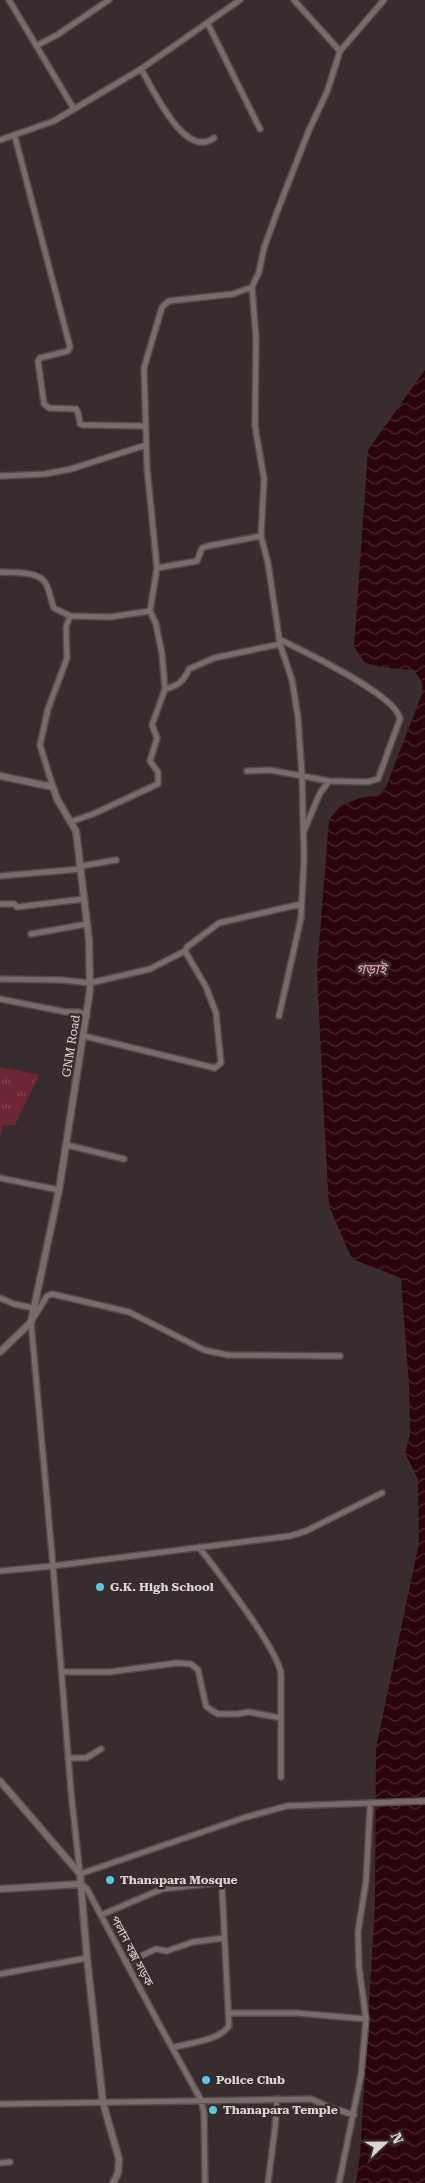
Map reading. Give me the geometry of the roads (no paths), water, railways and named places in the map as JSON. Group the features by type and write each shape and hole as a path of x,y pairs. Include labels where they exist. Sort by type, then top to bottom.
{"street":[{"path":"9,0 74,109"},
{"path":"36,46 57,35 109,0"},
{"path":"0,140 54,121 141,69 240,0"},
{"path":"294,0 340,50"},
{"path":"279,1016 301,918 302,775 298,717 292,680 280,642 268,563 261,536 264,479 255,426 256,338 252,287 259,272 264,248 277,212 309,130 327,92 340,50 384,0"},
{"path":"208,24 260,129"},
{"path":"141,69 169,116 186,136 197,143 214,138"},
{"path":"15,136 70,346 68,351 40,358 38,361 44,404 49,408 76,409 80,424 83,425 145,426"},
{"path":"70,822 144,792 158,784 158,772 150,761 157,738 152,725 165,689 161,647 156,624 150,611 156,568 146,445 144,368 162,307 169,301 233,294 252,287"},
{"path":"0,476 45,474 71,469 146,445"},
{"path":"156,568 197,561 202,548 208,546 261,536"},
{"path":"0,572 38,577 44,581 54,608 70,616 110,617 150,611"},
{"path":"0,776 53,787 40,745 48,709 67,658 66,627 70,616"},
{"path":"165,689 174,687 185,679 189,669 214,658 280,642 373,690 396,708 400,714 400,719 378,779 373,781 329,781 270,770 247,771"},
{"path":"303,834 320,793 329,781"},
{"name":"GNM Road","path":"31,1322 67,1145 87,1016 90,983 87,924 76,831 57,799 53,787"},
{"path":"0,876 81,867 116,860"},
{"path":"0,904 14,904 17,907 84,898"},
{"path":"0,979 62,980 90,983 150,969 186,949 219,923 302,904"},
{"path":"32,934 87,924"},
{"path":"84,1036 215,1068 221,1063 216,1013 206,988 186,949"},
{"path":"0,999 66,1012 79,1012 87,1016"},
{"path":"67,1145 124,1159"},
{"path":"0,1178 59,1190"},
{"path":"0,1352 31,1322 47,1296 52,1294 129,1312 204,1350 215,1353 228,1355 340,1356"},
{"path":"0,1298 14,1304 34,1308"},
{"path":"31,1322 87,1958 103,2102 119,2159 118,2173 113,2183"},
{"path":"0,1571 290,1536 306,1531 382,1493"},
{"path":"199,1547 240,1601 279,1662 282,1675 281,1777"},
{"path":"62,1672 109,1672 177,1663 191,1664 198,1670 206,1706 211,1710 218,1714 249,1712 281,1718"},
{"path":"68,1758 86,1758 101,1749"},
{"path":"0,1781 80,1874"},
{"path":"80,1874 243,1818 287,1806 425,1800"},
{"path":"339,2183 354,2115 366,2019 359,1967 358,1932 366,1882 370,1808"},
{"path":"100,1915 162,1888 216,1883 222,1887 229,2026 226,2030 209,2039 172,2048"},
{"path":"0,1889 81,1884"},
{"name":"পলান বক্স সড়ক","path":"81,1884 87,1888 201,2100"},
{"path":"126,1962 156,1950 167,1950 193,1942 224,1938"},
{"path":"0,1974 87,1958"},
{"path":"228,2013 296,2013 366,2019"},
{"path":"0,2104 311,2098 328,2107 354,2115"},
{"path":"268,2183 276,2128 277,2099"},
{"path":"201,2100 204,2113 205,2183"},
{"path":"0,2163 10,2162"}],"water":[{"name":"গড়াই","path":"425,370 425,2183 356,2183 360,2155 375,1904 376,1748 419,1543 418,1479 405,1453 410,1435 409,1386 401,1278 352,1259 329,1206 317,970 329,820 340,806 360,798 378,795 386,787 423,691 421,681 414,670 386,668 365,663 354,647 368,450"}],"place":[{"name":"G.K. High School","path":"100,1587"},
{"name":"Thanapara Mosque","path":"110,1880"},
{"name":"Police Club","path":"206,2080"},
{"name":"Thanapara Temple","path":"213,2110"}]}
